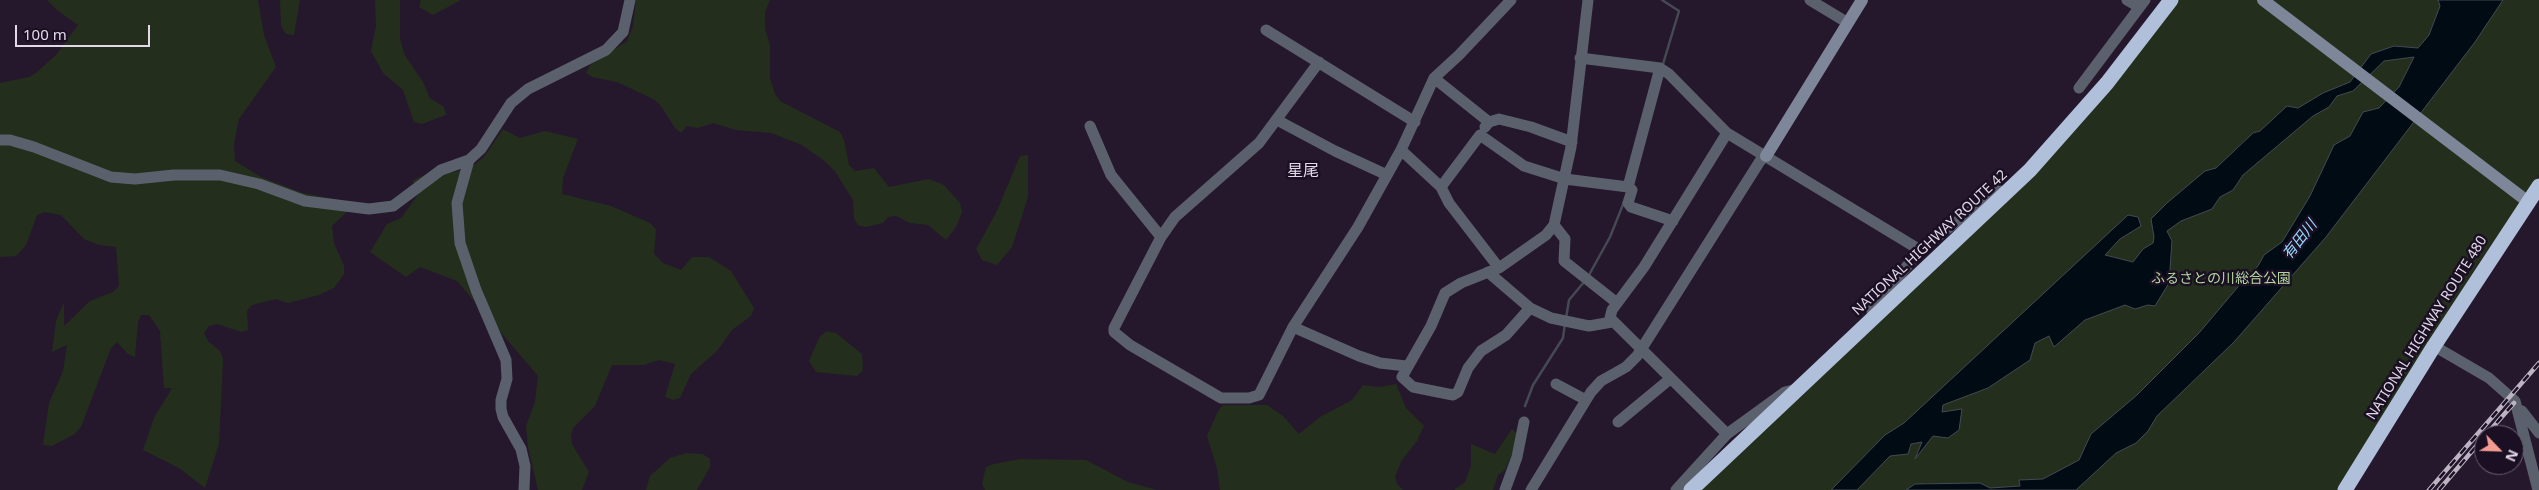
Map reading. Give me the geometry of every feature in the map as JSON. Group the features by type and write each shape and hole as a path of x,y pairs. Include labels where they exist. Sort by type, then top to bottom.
{"highway":[{"name":"NATIONAL HIGHWAY ROUTE 42","path":"1691,490 2006,194 2071,126 2171,0"},
{"name":"NATIONAL HIGHWAY ROUTE 480","path":"2345,490 2522,198 2539,186"}],"street":[{"path":"0,140 10,140 34,147 112,177 135,179 174,175 220,175 259,184 305,201 369,209 393,206 441,170 469,160 481,149 511,103 528,89 606,50 622,32 630,0"},
{"path":"1319,62 1278,120 1248,156 1174,217 1161,237 1114,328 1114,332 1119,338 1222,398 1255,397 1262,390 1293,327 1358,227 1401,150 1434,78 1459,55 1511,0"},
{"path":"1530,308 1506,334 1481,351 1468,368 1458,392 1453,395 1409,384 1402,377 1406,366 1431,326 1444,293 1460,283 1493,270 1546,235 1554,225 1572,142 1588,0"},
{"path":"1810,0 1848,23"},
{"path":"1531,490 1586,400 1601,381 1626,367 1641,350 1760,161 1766,156 1862,0"},
{"path":"2079,88 2142,4 2127,0"},
{"path":"2263,0 2522,198"},
{"path":"1266,30 1415,122"},
{"path":"1580,58 1660,68 1727,133 1920,250"},
{"path":"1628,187 1660,68"},
{"path":"1434,78 1489,122"},
{"path":"1441,188 1489,122 1499,119 1531,127 1572,142"},
{"path":"1278,120 1335,151 1387,175"},
{"path":"1090,126 1111,175 1161,237"},
{"path":"1727,133 1644,267 1610,314 1612,322 1727,434"},
{"path":"1480,135 1524,166 1565,178 1628,187 1632,190 1629,206 1673,221"},
{"path":"1401,150 1441,188 1493,270 1530,308 1551,318 1576,324 1588,326 1612,322"},
{"path":"469,160 457,202 460,243 476,290 506,360 507,378 500,400 501,409 503,417 521,449 526,466 524,490"},
{"path":"1873,319 1872,310 1920,250 1998,190 2006,194"},
{"path":"1554,225 1565,239 1564,261 1617,303"},
{"path":"1293,327 1359,356 1380,363 1406,366"},
{"path":"2434,346 2489,378 2515,401 2539,433"},
{"path":"1618,422 1670,379"},
{"path":"1556,384 1586,400"},
{"path":"1676,490 1727,434 1785,392 1798,390"},
{"path":"2515,401 2538,485"},
{"path":"1505,490 1517,457 1524,422"}],"green space":[{"path":"47,0 258,0 264,35 276,67 239,119 234,144 235,161 261,177 303,193 356,203 332,226 334,243 344,266 344,274 334,288 319,295 288,303 276,299 252,305 247,311 248,330 241,332 217,324 209,326 204,333 208,341 220,351 223,359 219,444 205,488 179,468 143,450 154,418 172,388 164,388 160,331 149,315 141,315 138,322 135,357 128,354 117,342 111,348 81,427 75,434 52,446 43,445 49,403 63,371 67,345 52,352 56,321 64,302 64,326 90,301 113,292 119,286 116,247 99,245 84,239 61,215 45,212 37,215 26,245 16,256 0,257 0,83 29,77 36,73 56,55 78,25 58,11"},
{"path":"280,0 300,0 294,35 286,34 281,26"},
{"path":"375,0 400,0 400,38 404,54 423,82 430,98 444,107 446,115 422,124 414,122 403,90 383,73 371,51 376,26"},
{"path":"421,0 461,0 433,15 419,7"},
{"path":"636,0 770,0 765,12 765,29 770,45 770,78 775,94 780,101 840,132 844,140 849,165 855,171 874,168 889,187 929,179 944,185 960,203 962,212 956,227 946,240 928,225 910,223 896,216 888,217 883,223 866,227 858,225 854,219 853,200 835,171 802,145 771,133 736,130 713,123 698,128 687,126 681,133 675,128 655,100 617,82 592,77 586,73 590,65 627,41 633,26"},
{"name":"ふるさとの川総合公園","path":"2176,0 2539,0 2539,175 2477,266 2340,490 1697,490 2030,174"},
{"path":"503,129 520,138 545,131 578,139 563,178 562,194 611,206 650,223 656,229 654,254 663,263 681,270 692,257 709,257 731,271 754,308 751,316 732,330 717,351 691,374 680,398 673,400 665,397 675,364 659,360 644,365 612,365 595,406 573,428 571,436 572,444 589,472 582,490 538,490 528,447 526,426 535,402 538,376 457,281 420,267 406,277 370,252 387,224 401,218 420,192 412,181 436,169 453,172 470,168 484,157"},
{"path":"1028,155 1028,197 1012,247 997,265 982,260 976,249 997,211 1020,156"},
{"path":"827,331 836,333 862,354 863,370 857,376 816,372 809,361 820,336"},
{"path":"1396,384 1406,408 1424,426 1417,441 1402,460 1395,476 1397,484 1403,490 1220,490 1217,468 1207,436 1218,411 1223,405 1267,405 1283,416 1299,434 1320,417 1352,400 1363,385 1380,387"},
{"path":"1512,429 1520,436 1505,470 1498,475 1493,490 1454,490 1465,482 1471,466 1471,444 1495,454"},
{"path":"686,453 703,454 710,459 710,467 697,490 646,490 650,476 670,458"},
{"path":"1020,459 1086,460 1128,482 1157,490 985,490 982,484 986,467"}],"water":[{"name":"有田川","path":"2438,0 2503,0 2475,42 2326,237 2234,342 2157,416 2148,431 2136,443 2116,453 2076,490 1906,490 1915,484 1980,483 1990,488 2020,486 2019,480 2043,479 2079,460 2091,434 2137,395 2199,333 2258,266 2264,255 2282,242 2310,196 2334,145 2350,136 2363,112 2379,108 2399,87 2414,57 2384,61 2353,91 2337,96 2329,107 2313,116 2243,175 2233,190 2220,197 2212,209 2181,221 2167,231 2172,241 2169,283 2155,306 2148,305 2135,309 2125,305 2085,320 2054,347 2049,336 2035,343 2030,360 1988,388 1943,405 1942,412 1962,409 1959,430 1948,438 1933,436 1915,459 1922,442 1911,444 1908,454 1890,456 1857,490 1831,490 1885,435 1904,423 2128,215 2138,217 2141,226 2120,239 2105,255 2133,262 2143,249 2153,243 2151,219 2205,171 2216,168 2253,133 2260,131 2287,106 2298,108 2323,93 2350,82 2371,54 2394,46 2418,48 2429,35 2440,6"}],"waterway":[{"path":"1662,0 1679,11 1663,64"},
{"path":"1589,275 1610,237 1624,202"},
{"path":"1566,318 1569,300 1584,282"},
{"path":"1525,406 1533,385 1563,338 1565,323"}],"railway":[{"path":"2429,490 2539,363"},
{"path":"2495,425 2514,403"},
{"path":"2439,490 2474,449"}],"district":[{"name":"星尾","path":"1303,171"}]}
